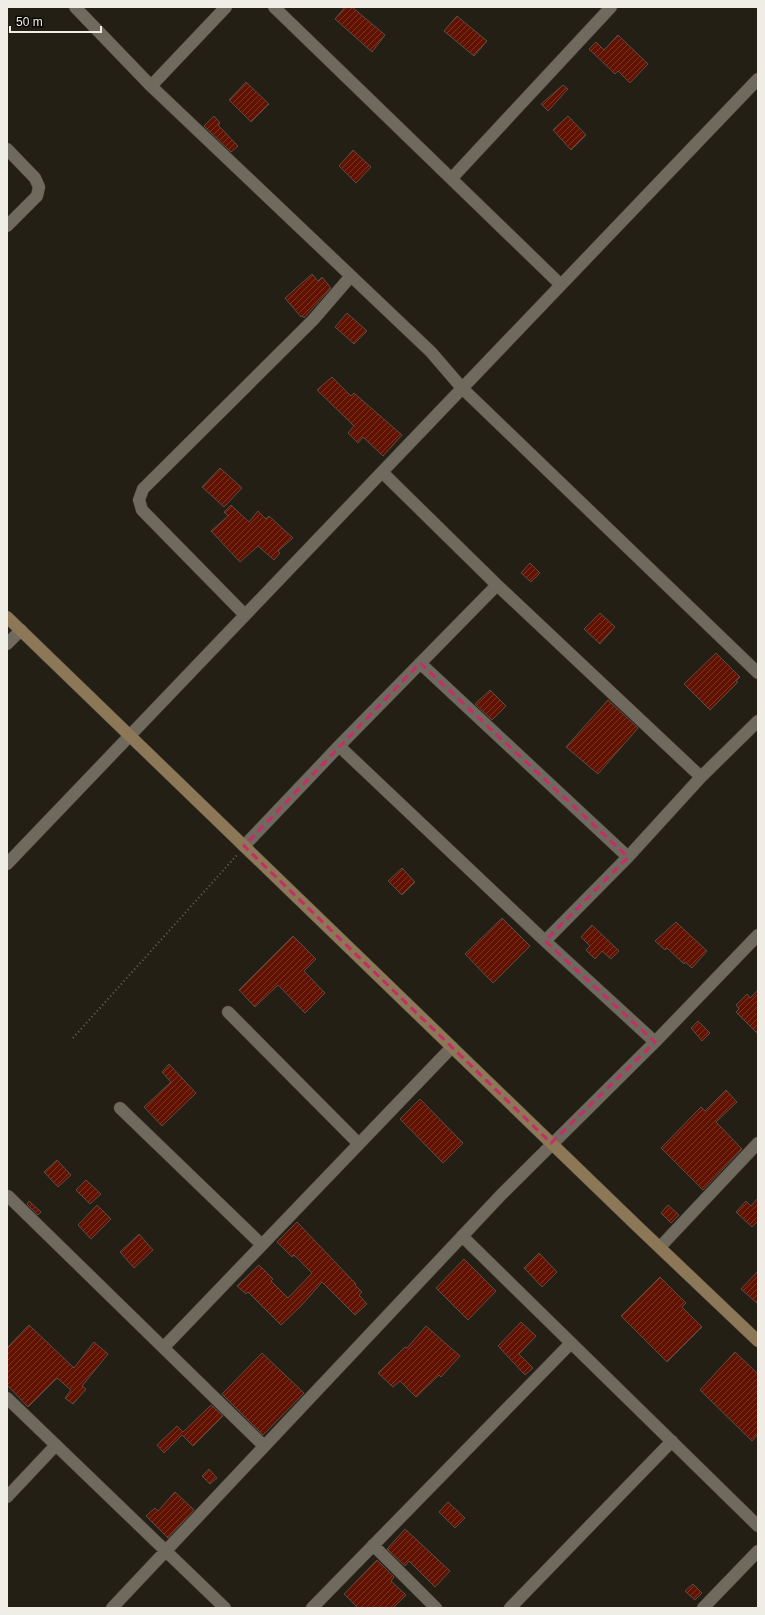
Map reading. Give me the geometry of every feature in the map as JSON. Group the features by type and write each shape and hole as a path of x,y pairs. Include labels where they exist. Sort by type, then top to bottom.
{"street":[{"path":"75,7 152,86 431,352 462,388 758,673"},
{"path":"152,86 226,7"},
{"path":"274,7 561,285"},
{"path":"452,178 611,7"},
{"path":"7,864 758,78"},
{"path":"7,149 34,178 39,187 37,196 7,226"},
{"path":"245,615 142,510 139,500 143,489 313,320 351,276"},
{"path":"382,472 497,585 701,777"},
{"path":"244,846 339,746 497,585"},
{"path":"7,617 452,1048 758,1341"},
{"path":"7,644 21,630"},
{"path":"420,663 628,857"},
{"path":"545,941 628,857 701,777 758,721"},
{"path":"339,746 654,1042"},
{"path":"112,1608 551,1143 654,1042 758,935"},
{"path":"228,1012 359,1144"},
{"path":"164,1348 452,1048"},
{"path":"120,1108 262,1245"},
{"path":"660,1247 757,1146"},
{"path":"8,1196 264,1446"},
{"path":"462,1236 758,1526"},
{"path":"312,1608 571,1343"},
{"path":"7,1398 225,1608"},
{"path":"510,1608 672,1441"},
{"path":"7,1497 56,1445"},
{"path":"373,1545 436,1608"},
{"path":"703,1608 758,1551"}],"path":[{"path":"74,1038 244,846"}],"highlighted area":[{"path":"420,663 628,857 545,941 655,1042 551,1143 244,846"}],"building":[{"path":"345,7 352,7 385,35 372,52 335,19"},
{"path":"457,16 487,41 474,56 444,31"},
{"path":"618,35 648,64 630,83 618,71 615,74 589,49 596,42 604,50"},
{"path":"246,82 269,104 251,122 229,100"},
{"path":"563,85 568,89 548,111 541,104"},
{"path":"214,116 220,123 218,125 238,146 231,152 204,126"},
{"path":"568,116 586,135 571,150 553,130"},
{"path":"353,150 371,167 356,183 339,166"},
{"path":"312,274 318,281 322,277 331,288 304,318 302,316 301,317 285,298"},
{"path":"347,313 367,331 354,344 335,327"},
{"path":"332,377 351,396 354,393 402,435 383,456 363,437 358,443 348,433 354,426 317,390"},
{"path":"220,468 242,488 224,507 202,487"},
{"path":"231,505 249,522 258,511 266,519 269,516 293,538 278,551 280,553 274,560 258,546 240,562 211,531 228,516 224,512"},
{"path":"530,563 540,573 531,582 521,573"},
{"path":"600,613 615,627 600,644 584,629"},
{"path":"716,653 740,677 736,681 738,682 710,710 684,684"},
{"path":"490,690 506,706 492,720 475,704"},
{"path":"608,700 638,728 598,774 566,747"},
{"path":"402,868 415,882 402,895 388,881"},
{"path":"502,918 530,946 493,983 465,954"},
{"path":"676,922 707,951 692,968 685,962 684,964 667,948 665,950 655,941"},
{"path":"592,925 619,951 611,959 602,951 595,959 586,950 590,946 581,937"},
{"path":"293,936 316,959 304,971 325,993 305,1013 278,985 255,1007 239,990"},
{"path":"758,990 758,1034 736,1012 739,1009 736,1005 747,994 750,998"},
{"path":"698,1021 710,1033 702,1041 691,1028"},
{"path":"169,1064 196,1093 162,1126 144,1107 171,1082 162,1072"},
{"path":"726,1090 737,1102 716,1122 742,1149 703,1190 661,1148 701,1107 705,1111"},
{"path":"420,1099 463,1143 443,1163 400,1119"},
{"path":"57,1160 71,1175 58,1187 44,1172"},
{"path":"86,1180 101,1194 90,1204 76,1190"},
{"path":"758,1198 758,1221 752,1227 736,1212 746,1201 751,1206"},
{"path":"29,1201 41,1212 38,1215 27,1204"},
{"path":"97,1205 111,1219 91,1239 78,1225"},
{"path":"668,1205 679,1215 671,1223 661,1213"},
{"path":"297,1222 362,1292 359,1295 367,1304 355,1315 322,1282 301,1306 281,1325 248,1292 246,1294 237,1286 259,1265 273,1279 271,1281 288,1298 312,1273 294,1255 292,1257 277,1242"},
{"path":"139,1234 153,1250 134,1268 120,1252"},
{"path":"539,1253 557,1272 542,1287 524,1268"},
{"path":"464,1259 496,1291 468,1320 436,1288"},
{"path":"758,1271 758,1304 741,1289"},
{"path":"660,1277 686,1303 682,1307 702,1327 667,1362 621,1316"},
{"path":"521,1322 536,1336 519,1354 533,1368 525,1375 498,1346"},
{"path":"29,1325 74,1368 94,1342 108,1354 82,1386 86,1389 73,1404 65,1398 71,1390 57,1378 28,1407 7,1385 7,1348"},
{"path":"426,1326 460,1356 441,1377 439,1375 416,1397 400,1381 393,1387 378,1373 405,1347 407,1348"},
{"path":"735,1352 758,1374 758,1434 752,1441 700,1390"},
{"path":"262,1353 304,1393 263,1435 222,1394"},
{"path":"211,1405 223,1416 193,1446 182,1435 164,1453 157,1445 177,1426 183,1432"},
{"path":"209,1469 217,1478 210,1484 202,1476"},
{"path":"175,1492 194,1510 168,1538 146,1516 155,1508 158,1511"},
{"path":"448,1502 465,1518 455,1528 439,1512"},
{"path":"405,1529 450,1571 435,1587 409,1561 405,1566 387,1549"},
{"path":"377,1560 394,1577 391,1581 406,1595 393,1608 358,1608 344,1594"},
{"path":"693,1584 702,1593 695,1600 685,1591"}]}
